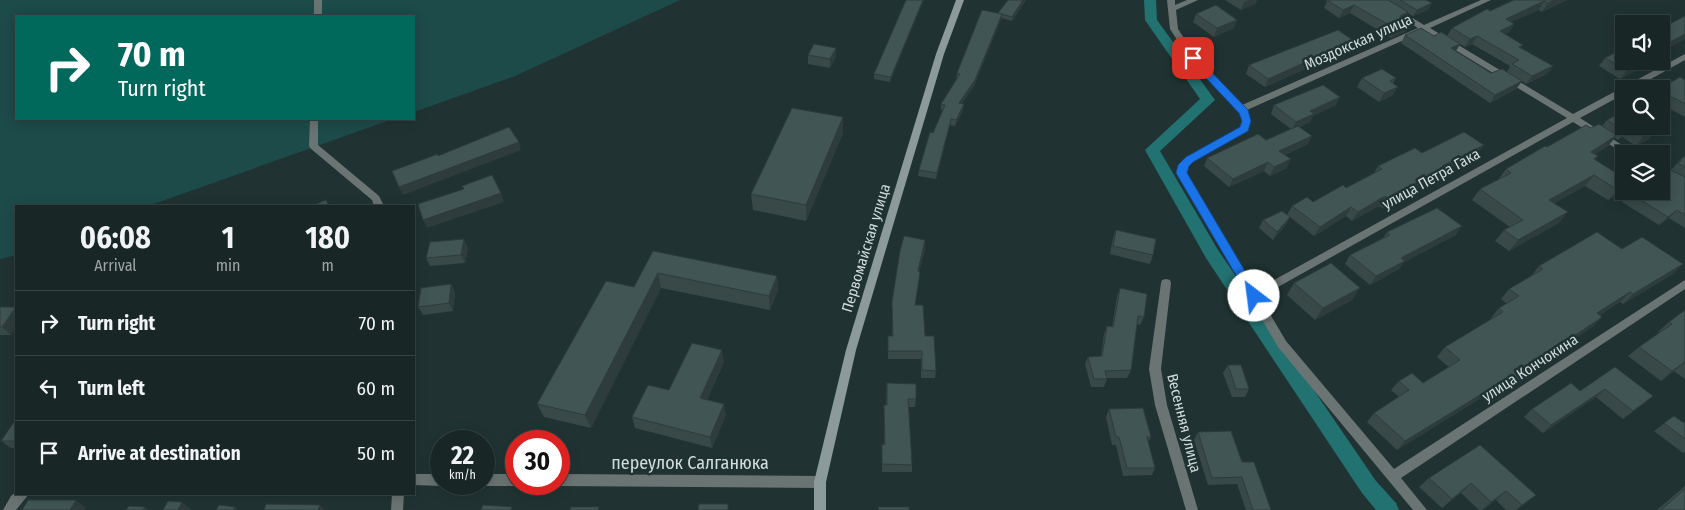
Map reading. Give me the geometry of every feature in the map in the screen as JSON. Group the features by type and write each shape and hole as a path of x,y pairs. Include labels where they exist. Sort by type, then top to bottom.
{"main road":[{"name":"Первомайская улица","path":"820,510 820,482 851,350 940,54 960,0"}],"street":[{"path":"318,0 318,15"},
{"path":"1194,0 1171,5 1174,29 1193,58 1241,109 1246,121 1245,129 1189,160 1184,165 1182,173 1282,344 1421,510"},
{"path":"1378,0 1617,145"},
{"name":"Моздокская улица","path":"1241,109 1487,0"},
{"name":"улица Петра Гака","path":"1642,80 1685,57"},
{"name":"улица Петра Гака","path":"1254,296 1615,94"},
{"path":"314,120 313,146 376,198 379,205"},
{"name":"Весенняя улица","path":"1166,283 1156,369 1161,405 1192,510"},
{"name":"улица Кончокина","path":"1392,477 1685,284"},
{"path":"415,479 430,480"},
{"name":"переулок Салганюка","path":"570,480 820,482"},
{"path":"9,510 15,500 22,495"},
{"path":"397,510 398,495"}],"shaded area":[{"path":"0,0 680,0 515,76 415,112 415,15 15,15 15,120 390,120 151,205 15,205 15,255 0,259"}],"building":[{"path":"906,0 923,0 891,77 874,74"},
{"path":"1008,0 1023,0 1012,17 998,13"},
{"path":"1327,0 1388,0 1408,12 1400,16 1411,23 1396,29 1354,5 1343,10"},
{"path":"1400,0 1426,0 1432,3 1417,10"},
{"path":"1514,0 1555,0 1548,3 1544,1 1506,19 1514,24 1500,31 1523,45 1519,47 1553,66 1532,76 1512,64 1519,60 1477,36 1470,39 1452,28 1487,9 1490,11"},
{"path":"1216,5 1237,20 1217,28 1196,14"},
{"path":"982,10 1002,14 975,80 959,103 964,104 956,120 951,119 937,173 919,170 930,132 933,133 945,105 941,104 960,74 957,73"},
{"path":"1685,16 1685,34 1670,42 1670,24"},
{"path":"1421,28 1434,36 1441,32 1460,44 1451,48 1491,73 1502,69 1522,81 1495,95 1405,35"},
{"path":"1338,30 1357,43 1311,63 1308,61 1268,79 1249,65"},
{"path":"814,44 836,48 830,59 808,55"},
{"path":"1615,53 1615,63 1605,58"},
{"path":"1382,69 1396,78 1390,81 1398,87 1384,93 1362,78"},
{"path":"1680,77 1685,80 1685,104 1670,96 1670,83"},
{"path":"1323,85 1340,97 1310,111 1314,114 1296,122 1274,105"},
{"path":"792,108 843,117 806,205 751,194"},
{"path":"1615,116 1615,125 1607,120"},
{"path":"1599,124 1617,135 1591,152 1598,156 1594,159 1615,172 1615,188 1594,175 1549,200 1568,212 1518,240 1504,230 1523,220 1480,189 1511,173 1506,169 1545,146 1547,147 1586,125 1591,128"},
{"path":"1298,126 1312,136 1279,151 1291,159 1274,167 1268,162 1233,179 1207,158 1258,134 1266,140"},
{"path":"509,127 519,142 399,187 392,171 438,154 438,156"},
{"path":"1464,132 1484,145 1442,166 1448,171 1430,180 1426,177 1388,199 1385,196 1358,212 1351,207 1320,227 1292,206 1307,197 1313,202 1343,185 1346,188 1382,169 1378,166 1415,148 1422,153"},
{"path":"1685,156 1685,167 1678,163"},
{"path":"1670,170 1685,177 1685,215 1677,210 1668,217 1641,200 1670,200"},
{"path":"492,175 501,193 423,220 418,204 464,189 462,186"},
{"path":"326,200 328,205 314,205"},
{"path":"1437,208 1462,226 1401,258 1405,261 1376,276 1350,255 1390,235 1387,232"},
{"path":"1282,211 1290,217 1277,232 1263,220"},
{"path":"1116,230 1156,239 1153,255 1113,246"},
{"path":"1597,232 1622,249 1642,237 1683,264 1633,294 1630,292 1597,313 1602,317 1533,364 1537,368 1500,393 1493,387 1405,441 1374,413 1409,390 1399,381 1412,373 1423,383 1460,360 1445,347 1503,312 1499,308 1519,296 1509,289 1543,269 1539,266"},
{"path":"904,236 925,240 918,271 920,272 915,305 923,305 925,336 934,336 936,371 922,370 922,351 888,351 888,336 893,336 892,302"},
{"path":"464,239 461,255 426,258 430,242"},
{"path":"653,251 777,276 769,296 658,273 585,415 537,404 606,281 634,287"},
{"path":"1331,263 1360,288 1323,308 1294,283"},
{"path":"451,284 449,303 418,307 421,288"},
{"path":"1120,288 1147,294 1144,317 1138,316 1131,370 1105,371 1107,379 1094,379 1088,357 1102,356 1107,326 1113,327"},
{"path":"0,307 15,307 2,327 0,327"},
{"path":"1685,310 1685,362 1672,371 1639,347 1672,324 1669,322"},
{"path":"692,343 722,350 700,398 724,404 710,437 632,417 648,385 669,390"},
{"path":"1228,365 1241,365 1249,389 1236,389"},
{"path":"1615,367 1653,396 1633,411 1605,389 1551,425 1532,409 1571,383 1580,391"},
{"path":"887,383 916,384 916,399 908,399 912,465 882,464 882,444 885,445 884,405 887,405"},
{"path":"1143,408 1151,437 1147,437 1155,468 1127,468 1109,409"},
{"path":"1674,416 1685,422 1685,439 1664,423"},
{"path":"14,422 15,422 15,441 1,441"},
{"path":"1231,431 1242,462 1254,462 1271,510 1253,510 1242,477 1212,478 1198,432"},
{"path":"1480,445 1536,495 1522,505 1506,491 1491,502 1471,483 1452,499 1429,478"},
{"path":"1685,489 1685,510 1661,510"},
{"path":"28,500 76,500 70,510 22,510"},
{"path":"168,501 182,502 178,510 163,510"},
{"path":"266,504 320,505 318,510 264,510"},
{"path":"699,504 728,504 728,510 698,510"},
{"path":"219,505 235,507 233,510 216,510"},
{"path":"483,505 512,507 511,510 481,510"},
{"path":"129,506 145,507 143,510 126,510"},
{"path":"571,507 599,507 598,510 570,510"},
{"path":"878,507 909,507 909,510 879,510"}],"waterway":[{"path":"1150,0 1151,20 1208,100 1152,150 1212,254 1369,487 1389,510"}],"route":[{"path":"1193,58 1244,112 1246,121 1245,129 1189,160 1184,165 1182,173 1254,296"}]}
